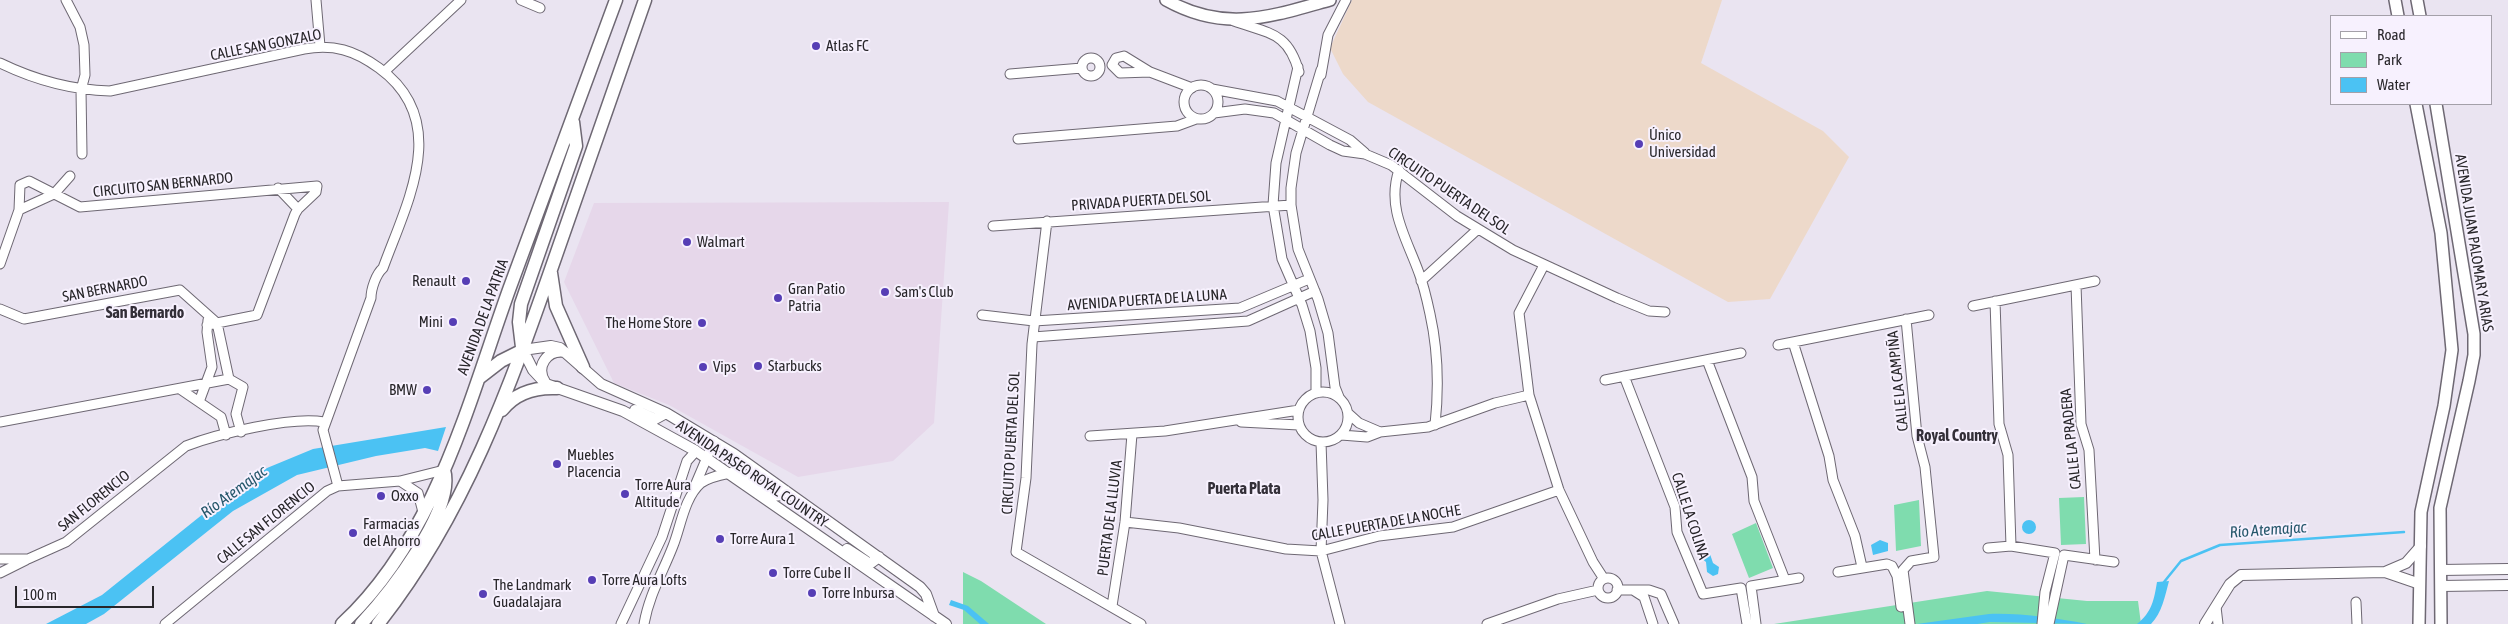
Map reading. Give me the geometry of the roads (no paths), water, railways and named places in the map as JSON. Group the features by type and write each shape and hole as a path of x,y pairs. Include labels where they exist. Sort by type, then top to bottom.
{"main road":[{"name":"AVENIDA DE LA PATRIA","path":"342,624 376,586 401,551 444,470 616,0"},
{"path":"378,624 413,576 453,512 497,416 523,350 645,0"},
{"path":"1166,0 1182,9 1204,16 1233,21 1268,18 1330,0"},
{"path":"2395,0 2398,15"},
{"path":"2417,0 2420,15"},
{"name":"AVENIDA JUAN PALOMAR Y ARIAS","path":"2416,105 2441,233 2452,350 2444,406 2421,512 2419,624"},
{"name":"AVENIDA JUAN PALOMAR Y ARIAS","path":"2436,105 2474,334 2470,381 2440,508 2441,624"},
{"path":"523,350 519,322 521,304 576,146 573,119"},
{"path":"552,266 552,289 556,306 583,367"},
{"path":"477,380 501,361 523,350"},
{"path":"497,416 509,402 525,392 552,386"},
{"path":"444,470 453,475 457,484 453,512"},
{"path":"361,624 393,586 422,543 444,494 447,482 444,470"}],"street":[{"path":"66,0 80,27 84,45 85,75 81,90 82,154"},
{"path":"316,0 316,19 320,46"},
{"path":"384,72 461,0"},
{"path":"522,0 540,8"},
{"path":"1339,397 1332,393 1316,393 1302,402 1299,410 1299,425 1307,437 1321,442 1329,442 1341,435 1346,429 1349,414 1346,405 1334,387 1328,333 1315,291 1298,249 1291,205 1292,172 1303,129 1322,79 1321,70 1328,35 1346,0"},
{"path":"1233,21 1282,40 1292,52 1298,67 1285,118 1274,174 1273,206 1278,246 1299,298 1313,343 1317,378 1316,393"},
{"name":"CALLE SAN GONZALO","path":"0,63 57,85 81,90 110,91 320,46 343,48 354,52 384,72 403,92 413,110 418,128 420,148 414,184 383,268 379,271 371,292 371,298 335,399 324,422"},
{"path":"1112,65 1116,58 1124,56 1150,72 1192,88"},
{"path":"1010,74 1082,68 1084,62 1090,58 1097,60 1100,66 1112,65 1120,73 1150,72"},
{"path":"1018,139 1177,126 1196,119 1209,118 1214,114 1218,101 1212,89 1202,85 1192,88 1184,98 1186,111 1196,119"},
{"name":"CIRCUITO PUERTA DEL SOL","path":"1212,89 1277,101 1288,106 1350,140 1366,154 1400,170 1442,204 1478,229 1544,265 1649,311 1664,312"},
{"name":"CIRCUITO PUERTA DEL SOL","path":"1214,114 1245,110 1262,110 1274,113 1343,151 1366,154"},
{"path":"1400,170 1395,191 1395,209 1398,223 1422,281 1433,330 1436,358 1435,425"},
{"path":"20,210 54,194 70,176"},
{"name":"CIRCUITO SAN BERNARDO","path":"0,264 20,210 20,185 24,181 29,181 80,207 317,186 316,192 298,209 257,315 206,324"},
{"path":"278,188 298,209"},
{"name":"PRIVADA PUERTA DEL SOL","path":"993,226 1291,205"},
{"name":"CIRCUITO PUERTA DEL SOL","path":"1047,222 1032,337 1026,478 1016,552 1142,624"},
{"path":"1422,281 1478,229"},
{"path":"1544,265 1519,313 1529,395 1560,490 1593,562 1604,579 1614,581 1617,590 1615,595 1607,598 1601,596 1598,590 1599,584 1604,579"},
{"name":"AVENIDA PUERTA DE LA LUNA","path":"982,315 1034,321 1240,308 1309,279"},
{"path":"1973,306 2095,281"},
{"name":"CALLE LA PRADERA","path":"2076,285 2081,424 2089,450 2095,560"},
{"name":"SAN BERNARDO","path":"0,309 24,319 180,290 210,314 217,323"},
{"name":"AVENIDA PUERTA DE LA LUNA","path":"1032,337 1248,321 1315,291"},
{"path":"1995,301 1999,424 2008,456 2011,546"},
{"path":"200,402 212,366 206,324 210,314"},
{"path":"1157,314 1159,328"},
{"name":"CALLE LA CAMPIÑA","path":"1778,345 1929,315"},
{"name":"CALLE LA CAMPIÑA","path":"1904,617 1903,570 1911,561 1934,557 1925,467 1917,436 1906,319"},
{"path":"217,323 229,379"},
{"path":"1793,342 1829,456 1833,480 1856,536 1862,567"},
{"path":"552,386 532,370 523,350 552,346 566,352"},
{"path":"552,386 541,370 544,361 554,352 566,352"},
{"name":"AVENIDA PASEO ROYAL COUNTRY","path":"566,352 601,384 666,413 714,441 786,490 879,557 926,594 934,616"},
{"path":"1605,380 1741,353"},
{"path":"1707,360 1752,477 1754,500 1785,580"},
{"name":"CALLE LA COLINA","path":"1624,376 1675,507 1678,532 1703,594 1741,588 1747,624"},
{"path":"0,422 229,379 243,388 236,414 241,432"},
{"name":"AVENIDA PASEO ROYAL COUNTRY","path":"552,386 608,404 696,451 946,624"},
{"path":"180,389 221,417 226,435 311,420 324,422 323,430 326,444 338,486"},
{"path":"1341,435 1367,438 1380,432 1435,425 1495,403 1529,395"},
{"path":"608,404 622,405 655,419 666,413"},
{"path":"1090,436 1132,434 1228,422 1259,415 1299,410"},
{"path":"1349,414 1359,422 1380,432"},
{"path":"1228,422 1299,425"},
{"name":"PUERTA DE LA LLUVIA","path":"1112,606 1125,522 1132,434"},
{"name":"SAN FLORENCIO","path":"0,559 28,559 66,542 186,446 226,435"},
{"path":"621,624 662,537 687,461 696,451 714,441"},
{"path":"645,622 651,595 674,545 691,495 714,441"},
{"path":"1321,442 1323,500 1321,551 1340,624"},
{"name":"CALLE SAN FLORENCIO","path":"165,624 306,507 338,486 400,481 444,470"},
{"path":"691,495 701,483 730,474 744,475 773,495 781,495 786,490"},
{"path":"400,481 418,493 423,512"},
{"name":"CALLE PUERTA DE LA NOCHE","path":"1125,522 1179,528 1286,549 1321,551 1379,536 1453,527 1560,490"},
{"path":"1988,548 2011,546 2055,553 2045,592 2049,624"},
{"path":"2386,572 2406,563 2421,546"},
{"path":"834,548 848,549 871,563 879,557"},
{"path":"2042,624 2064,555 2114,562"},
{"path":"0,573 28,559"},
{"name":"CALLE LA CAMPIÑA","path":"1838,572 1887,564 1895,570 1904,617 1910,624"},
{"path":"2441,570 2508,569"},
{"path":"2205,624 2233,580 2247,574 2386,572 2420,584"},
{"path":"1756,624 1751,586 1799,578"},
{"path":"2441,586 2508,585"},
{"path":"1487,624 1558,599 1598,590"},
{"path":"1617,590 1661,594 1674,624"},
{"path":"1647,593 1653,624"},
{"path":"1647,593 1658,624"},
{"path":"1647,593 1662,606 1668,624"},
{"path":"2356,602 2357,624"},
{"path":"630,606 639,608 645,622"},
{"path":"2216,607 2218,624"}],"water":[{"path":"446,427 438,451 425,448 376,456 297,475 233,511 104,614 86,624 46,624 102,595 203,514 267,468 313,449"},
{"path":"2026,520 2032,520 2036,527 2032,534 2026,534 2022,530 2022,524"},
{"path":"1880,540 1888,543 1888,551 1873,555 1871,545"},
{"path":"1709,551 1713,563 1719,567 1718,574 1713,576 1707,572 1706,562 1701,558 1702,555"},
{"path":"2169,581 2163,604 2155,620 2151,624 2137,624 2152,605 2157,582"},
{"path":"951,600 968,606 989,624 980,624 964,610 949,605"},
{"path":"1989,614 2038,616 2087,624 1990,622 1977,624 1917,624"}],"waterway":[{"name":"Río Atemajac","path":"2164,582 2181,561 2220,545 2404,532"}],"place":[{"name":"Atlas FC","path":"816,46"},
{"name":"Único Universidad","path":"1639,144"},
{"name":"Walmart","path":"687,242"},
{"name":"Renault","path":"466,281"},
{"name":"Sam's Club","path":"885,292"},
{"name":"Gran Patio Patria","path":"778,298"},
{"name":"Mini","path":"453,322"},
{"name":"The Home Store","path":"702,323"},
{"name":"Starbucks","path":"758,366"},
{"name":"Vips","path":"703,367"},
{"name":"BMW","path":"427,390"},
{"name":"Muebles Placencia","path":"557,464"},
{"name":"Torre Aura Altitude","path":"625,494"},
{"name":"Oxxo","path":"381,496"},
{"name":"Farmacias del Ahorro","path":"353,533"},
{"name":"Torre Aura 1","path":"720,539"},
{"name":"Torre Cube II","path":"773,573"},
{"name":"Torre Aura Lofts","path":"592,580"},
{"name":"Torre Inbursa","path":"812,593"},
{"name":"The Landmark Guadalajara","path":"483,594"}],"district":[{"name":"San Bernardo","path":"145,313"},
{"name":"Royal Country","path":"1957,436"},
{"name":"Puerta Plata","path":"1244,489"}]}
